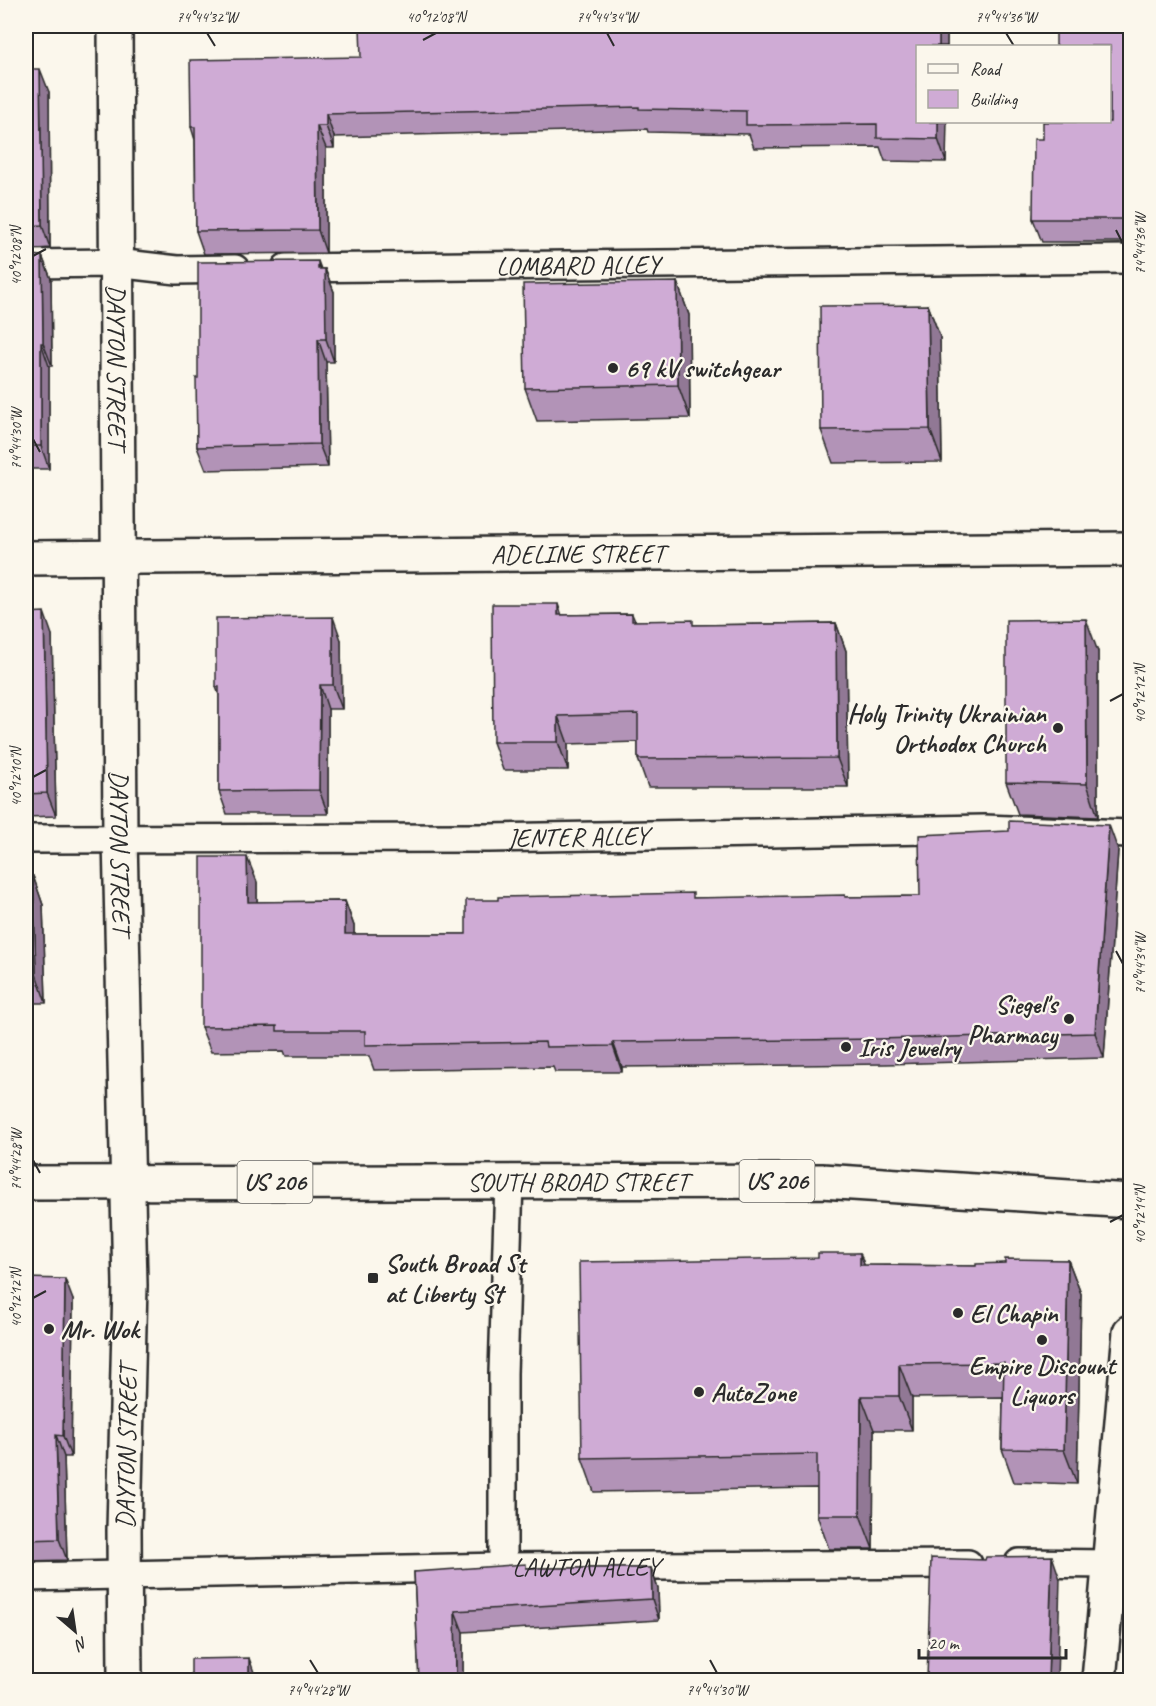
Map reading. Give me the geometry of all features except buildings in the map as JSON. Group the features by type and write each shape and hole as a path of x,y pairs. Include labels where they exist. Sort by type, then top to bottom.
{"street":[{"name":"DAYTON STREET","path":"115,26 120,838 130,1285 124,1530 125,1680"},
{"name":"ADELINE STREET","path":"26,558 1131,549"},
{"name":"SOUTH BROAD STREET","path":"26,1183 822,1181 1131,1201"},
{"path":"1099,1680 1131,1332"}],"lane":[{"name":"LOMBARD ALLEY","path":"26,264 116,263 177,270 1131,259"},
{"name":"JENTER ALLEY","path":"26,838 489,838 984,829 1131,834"},
{"path":"503,1567 503,1373 509,1181"},
{"name":"LAWTON ALLEY","path":"26,1576 503,1567 1111,1564"}],"place":[{"name":"69 kV switchgear","path":"613,368"},
{"name":"Holy Trinity Ukrainian Orthodox Church","path":"1058,728"},
{"name":"Siegel's Pharmacy","path":"1069,1019"},
{"name":"Iris Jewelry","path":"846,1047"},
{"name":"South Broad St at Liberty St","path":"373,1278"},
{"name":"El Chapin","path":"958,1313"},
{"name":"Mr. Wok","path":"49,1329"},
{"name":"Empire Discount Liquors","path":"1042,1340"},
{"name":"AutoZone","path":"699,1392"}]}
